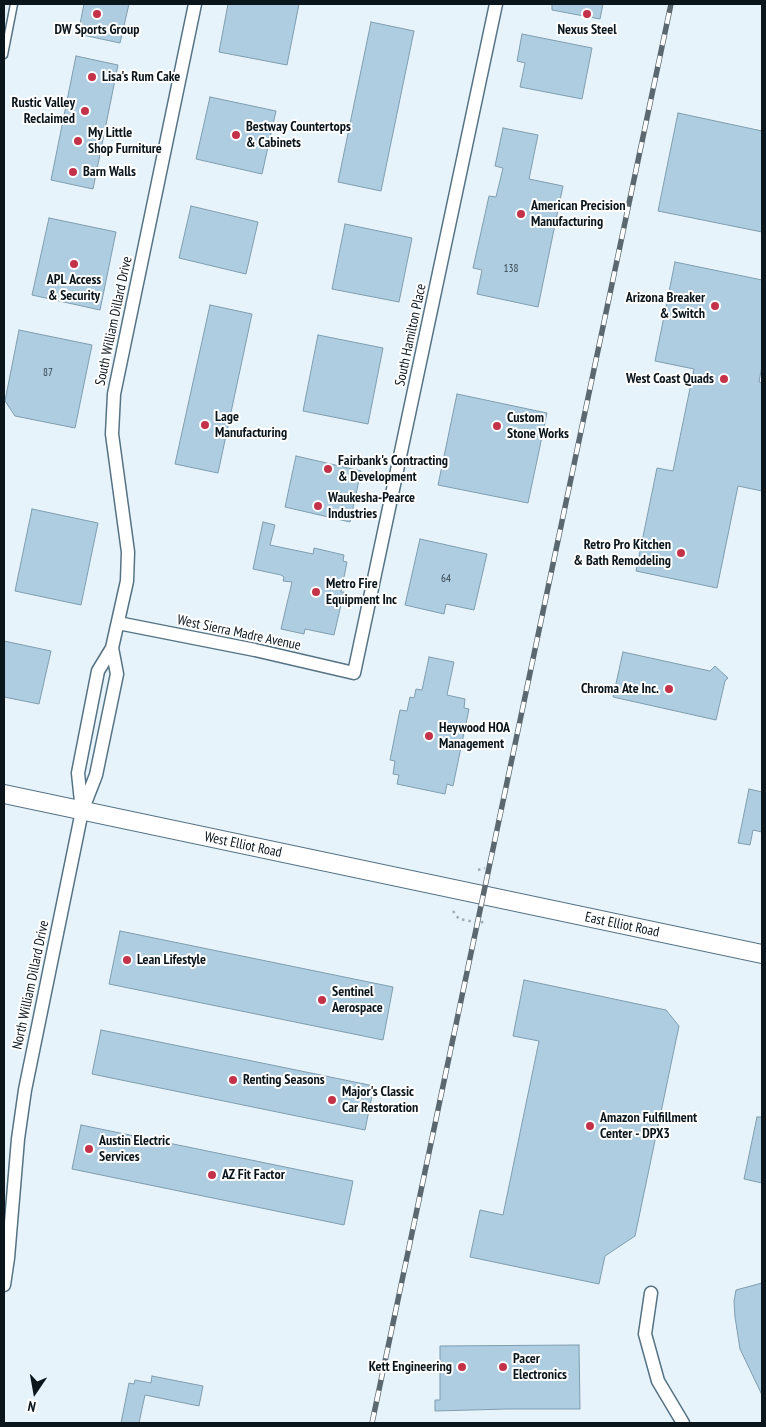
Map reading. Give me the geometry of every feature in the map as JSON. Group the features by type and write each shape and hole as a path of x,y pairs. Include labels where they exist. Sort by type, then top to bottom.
{"main road":[{"name":"West Elliot Road","path":"4,794 483,895"},
{"name":"East Elliot Road","path":"483,895 762,954"}],"street":[{"name":"South William Dillard Drive","path":"82,811 78,773 98,671 112,648 127,580 128,552 112,434 114,394 195,4"},
{"name":"South Hamilton Place","path":"354,673 496,4"},
{"name":"West Sierra Madre Avenue","path":"118,623 255,650 354,673"},
{"name":"South William Dillard Drive","path":"82,811 96,775 117,674 112,648"},
{"name":"North William Dillard Drive","path":"4,1285 18,1139 25,1090 82,811"},
{"path":"651,1293 645,1334 658,1381 683,1423"}],"lane":[{"path":"4,55 14,4"}],"path":[{"path":"478,870 485,868"},
{"path":"453,912 459,919 481,923 486,920"}],"building":[{"path":"84,4 129,4 120,43 78,34"},
{"path":"228,4 299,4 287,65 219,52"},
{"name":"Nexus Steel","path":"552,4 603,4 600,19 552,10"},
{"path":"371,22 414,31 381,191 338,182"},
{"path":"522,34 592,48 582,99 520,87 525,63 517,61"},
{"path":"76,56 118,65 93,189 51,180"},
{"name":"Bestway Countertops & Cabinets","path":"210,97 276,111 262,174 196,159"},
{"path":"678,113 762,131 762,232 658,211"},
{"path":"503,128 538,135 529,179 563,186 538,307 477,294 482,270 473,268 489,196 496,197 503,168 495,166"},
{"path":"191,206 258,222 246,274 179,258"},
{"name":"APL Access & Security","path":"49,218 116,232 100,310 32,295"},
{"path":"345,224 412,238 399,302 332,289"},
{"path":"675,262 762,280 762,366 759,382 762,383 762,491 738,486 717,588 636,571 657,468 673,471 694,369 655,361"},
{"path":"210,305 252,314 218,473 175,464"},
{"path":"19,330 92,345 75,428 15,416 5,401"},
{"path":"318,335 383,348 368,424 303,411"},
{"path":"457,394 547,413 528,503 438,485"},
{"path":"296,456 361,471 350,522 285,507"},
{"path":"32,509 98,523 81,605 15,591"},
{"name":"Metro Fire Equipment Inc","path":"263,522 275,525 270,545 313,554 314,548 344,555 343,561 347,562 341,592 344,592 334,635 305,629 304,634 281,629 292,582 283,581 284,577 281,575 253,569"},
{"path":"420,539 487,554 474,610 446,604 444,614 405,605"},
{"path":"4,641 51,651 39,704 4,697"},
{"name":"Chroma Ate Inc.","path":"623,652 710,671 715,666 728,678 725,681 716,720 613,697"},
{"name":"Heywood HOA Management","path":"429,657 454,662 447,695 465,699 464,708 469,709 453,786 447,784 445,794 397,784 399,775 393,774 395,761 390,760 400,710 407,711 410,697 414,698 416,689 422,690"},
{"path":"749,789 762,792 762,832 753,830 750,845 738,843"},
{"path":"120,931 393,987 383,1040 109,984"},
{"name":"Amazon Fulfillment Center - DPX3","path":"524,980 666,1010 679,1026 635,1236 605,1256 599,1284 470,1257 480,1210 503,1215 539,1041 513,1036"},
{"path":"101,1030 374,1086 365,1130 92,1074"},
{"path":"757,1117 762,1117 762,1183 744,1179"},
{"path":"81,1125 353,1181 344,1225 72,1169"},
{"path":"762,1283 762,1395 740,1349 734,1301 736,1290"},
{"path":"579,1345 580,1409 435,1411 435,1400 440,1400 440,1346"},
{"path":"152,1376 203,1386 199,1406 145,1395 139,1423 121,1423 129,1383 134,1384 135,1380 151,1383"}],"railway":[{"path":"372,1423 671,4"}],"place":[{"name":"DW Sports Group","path":"97,14"},
{"name":"Nexus Steel","path":"587,14"},
{"name":"Lisa's Rum Cake","path":"92,77"},
{"name":"Rustic Valley Reclaimed","path":"85,111"},
{"name":"Bestway Countertops & Cabinets","path":"236,135"},
{"name":"My Little Shop Furniture","path":"78,141"},
{"name":"Barn Walls","path":"73,172"},
{"name":"American Precision Manufacturing","path":"521,214"},
{"name":"APL Access & Security","path":"74,264"},
{"name":"Arizona Breaker & Switch","path":"715,306"},
{"name":"West Coast Quads","path":"724,379"},
{"name":"Lage Manufacturing","path":"205,425"},
{"name":"Custom Stone Works","path":"497,426"},
{"name":"Fairbank's Contracting & Development","path":"328,469"},
{"name":"Waukesha-Pearce Industries","path":"318,506"},
{"name":"Retro Pro Kitchen & Bath Remodeling","path":"681,553"},
{"name":"Metro Fire Equipment Inc","path":"316,592"},
{"name":"Chroma Ate Inc.","path":"669,689"},
{"name":"Heywood HOA Management","path":"429,736"},
{"name":"Lean Lifestyle","path":"127,960"},
{"name":"Sentinel Aerospace","path":"322,1000"},
{"name":"Renting Seasons","path":"233,1080"},
{"name":"Major's Classic Car Restoration","path":"332,1100"},
{"name":"Amazon Fulfillment Center - DPX3","path":"590,1126"},
{"name":"Austin Electric Services","path":"89,1149"},
{"name":"AZ Fit Factor","path":"212,1175"},
{"name":"Kett Engineering","path":"462,1367"},
{"name":"Pacer Electronics","path":"503,1367"}]}
